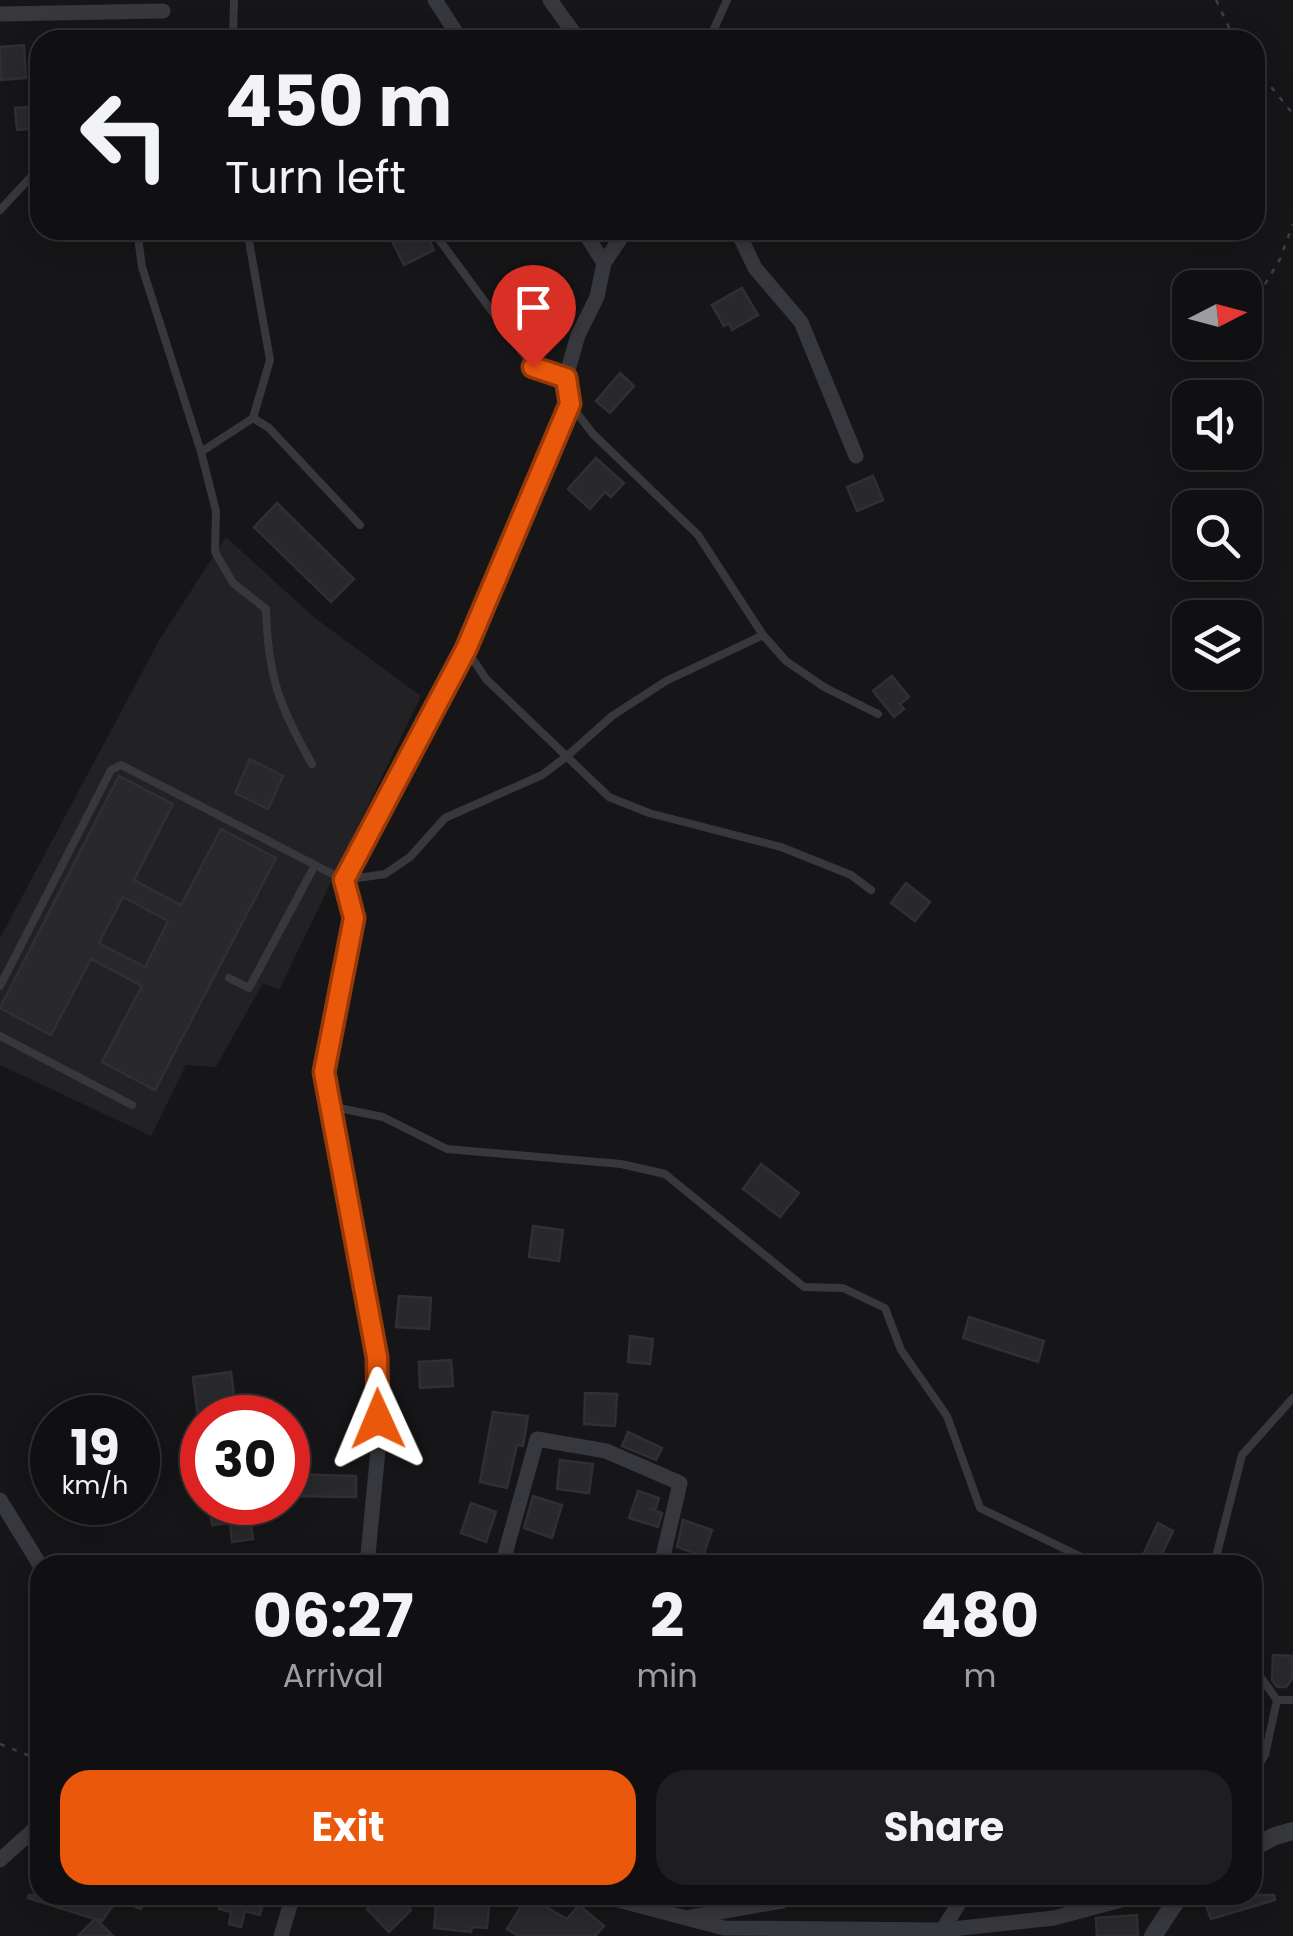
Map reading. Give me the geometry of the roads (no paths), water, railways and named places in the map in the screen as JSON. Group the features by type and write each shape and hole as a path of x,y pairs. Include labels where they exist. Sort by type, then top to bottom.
{"street":[{"path":"435,0 454,30"},
{"path":"550,0 572,30"},
{"path":"0,14 163,11"},
{"path":"589,240 604,263"},
{"path":"368,1555 378,1450 377,1357 324,1072 354,918 344,880 466,649 570,404 566,378 578,336 597,297 604,263 619,240"},
{"path":"742,240 755,268 800,322 856,456"},
{"path":"505,1555 537,1439 606,1451 680,1483 663,1555"},
{"path":"0,1500 34,1555"},
{"path":"1262,1843 1293,1832"},
{"path":"0,1860 30,1833"},
{"path":"280,1936 290,1905"},
{"path":"635,1905 721,1932 941,1933 1054,1918 1103,1905"},
{"path":"682,1918 758,1905"},
{"path":"941,1933 958,1905"},
{"path":"1153,1936 1173,1905"}],"lane":[{"path":"233,30 234,0"},
{"path":"714,30 727,0"},
{"path":"0,210 30,178"},
{"path":"138,240 142,266 216,510 214,552 233,583 266,609 267,655 279,699 312,764"},
{"path":"200,452 254,418 270,360 250,240"},
{"path":"439,240 533,367 566,378"},
{"path":"570,404 593,434 698,535 763,635 786,661 878,714"},
{"path":"254,418 269,428 360,525"},
{"path":"0,986 111,770 121,765 344,880 384,874 410,857 445,818 542,774 612,716 666,681 763,635"},
{"path":"466,649 486,679 609,797 649,813 780,847 851,875 871,890"},
{"path":"229,978 250,988 315,865"},
{"path":"0,1036 132,1105"},
{"path":"330,1106 383,1117 447,1149 621,1164 666,1174 804,1287 843,1288 885,1308 901,1350 948,1416 980,1508 1077,1555"},
{"path":"1217,1555 1242,1454 1293,1398"},
{"path":"1262,1680 1277,1700 1262,1760"},
{"path":"1277,1700 1293,1700"}]}
